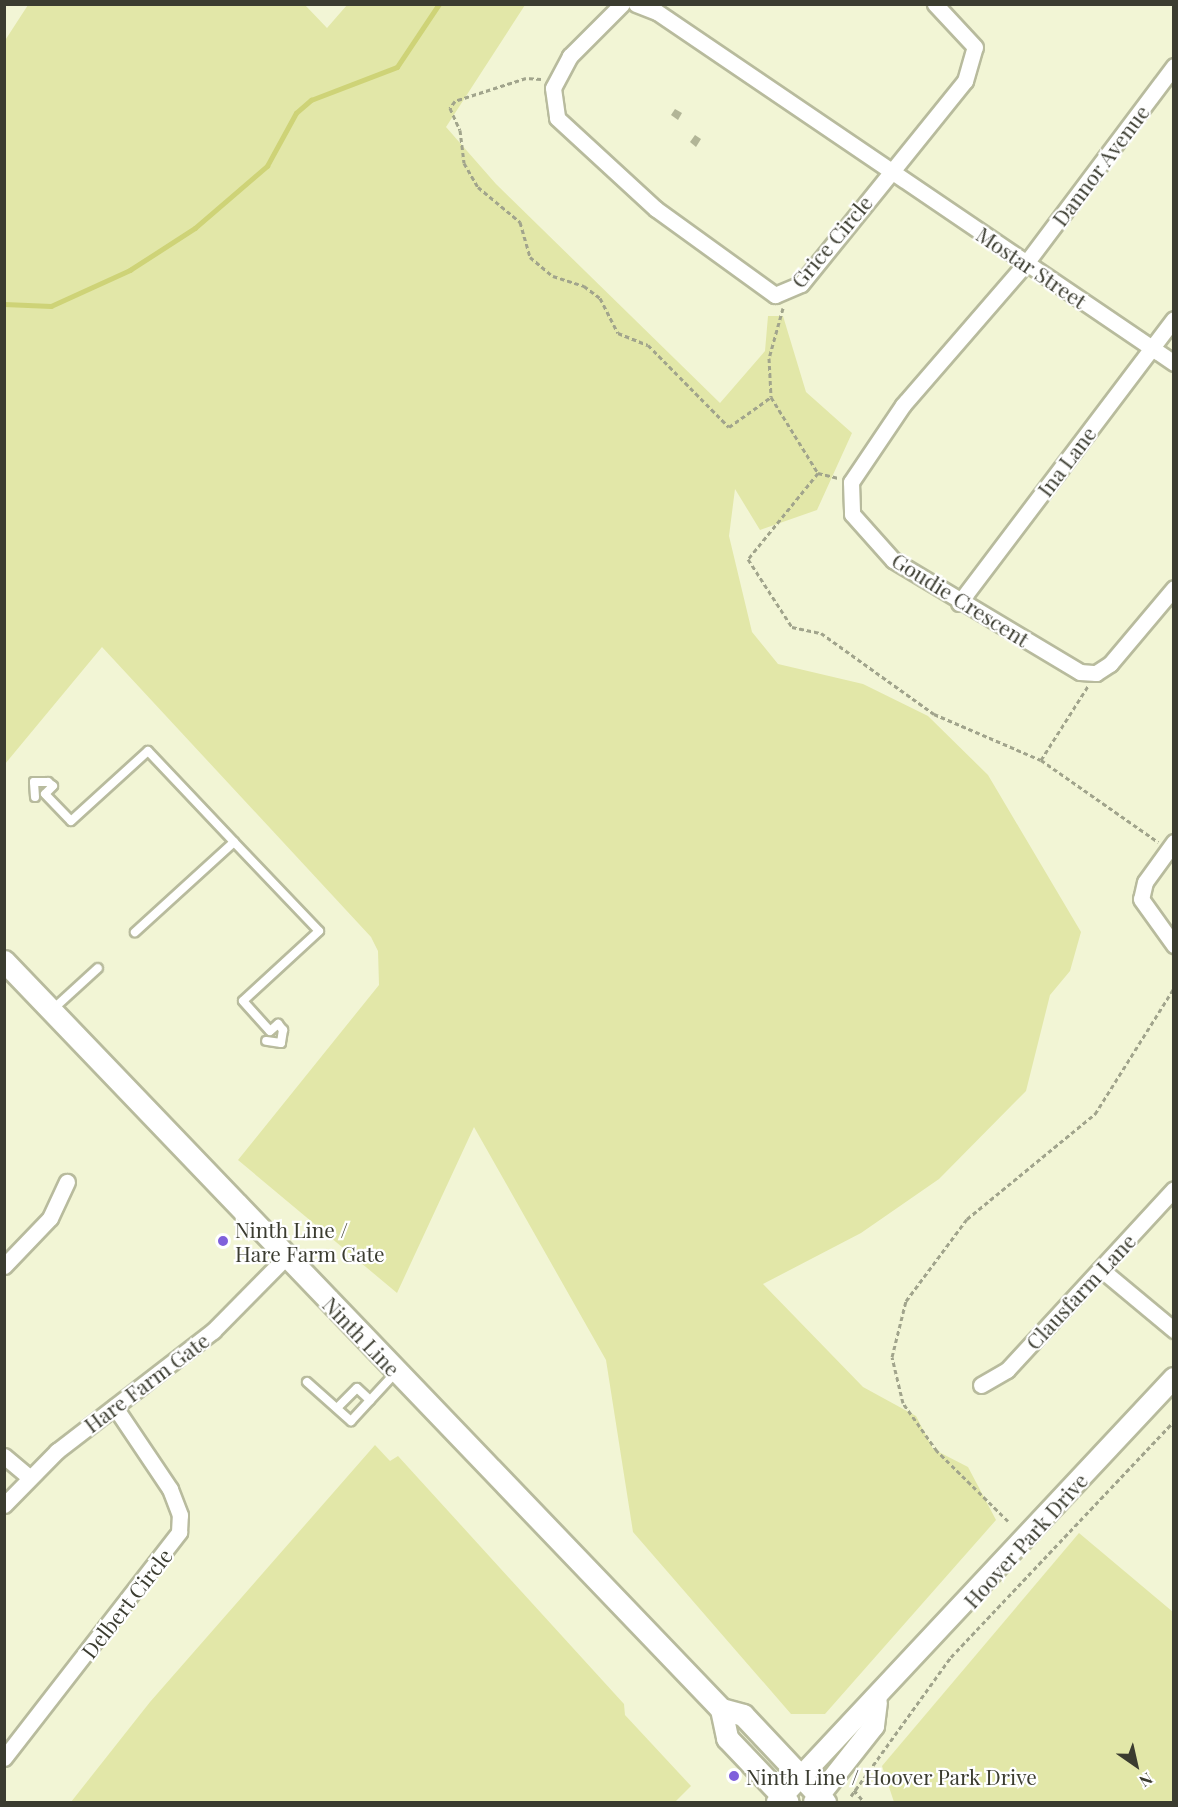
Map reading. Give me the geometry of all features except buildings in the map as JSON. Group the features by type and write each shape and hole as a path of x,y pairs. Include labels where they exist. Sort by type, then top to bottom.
{"main road":[{"name":"Ninth Line","path":"4,961 285,1258 721,1709 743,1715 800,1776 819,1801"},
{"path":"721,1709 727,1738 783,1800"}],"street":[{"name":"Grice Circle","path":"622,4 570,56 557,81 551,101 571,136 752,284 775,295 786,294 801,284 974,63 969,36 935,4"},
{"path":"636,4 657,12 890,170"},
{"name":"Dannor Avenue","path":"1026,263 1173,66"},
{"name":"Mostar Street","path":"890,170 1173,363"},
{"path":"851,482 903,405 1026,263"},
{"name":"Ina Lane","path":"958,603 1173,319"},
{"name":"Goudie Crescent","path":"851,482 852,514 893,560 958,603 1080,672 1096,673"},
{"path":"1096,673 1173,588"},
{"path":"1171,845 1144,882 1141,899 1173,945"},
{"path":"4,1266 50,1218 67,1182"},
{"name":"Clausfarm Lane","path":"981,1385 1007,1370 1102,1270 1173,1189"},
{"name":"Hare Farm Gate","path":"4,1505 29,1477 114,1407 213,1331 285,1258"},
{"path":"1102,1270 1173,1330"},
{"name":"Hoover Park Drive","path":"783,1800 800,1776 859,1711 877,1702 1173,1378"},
{"name":"Delbert Circle","path":"4,1758 179,1532 180,1515 170,1489 114,1407"},
{"path":"4,1456 29,1477"},
{"name":"Hoover Park Drive","path":"819,1801 874,1726 877,1702"}],"lane":[{"path":"41,796 71,821 148,751 319,931 243,1001 267,1035"},
{"path":"135,933 234,842"},
{"path":"51,1011 98,968"},
{"path":"308,1382 351,1420 396,1371"},
{"path":"337,1408 357,1388 370,1400"}],"path":[{"path":"557,81 526,78 455,102 450,108 460,130 464,163 478,186 520,222 530,257 553,276 584,285 600,298 618,333 648,345 729,427 771,397"},
{"path":"786,294 769,358 771,397 818,473 851,482"},
{"path":"818,473 748,559 792,627 821,633 934,714 1041,760 1171,845"},
{"path":"1041,760 1096,673"},
{"path":"1008,1521 937,1451 903,1403 892,1357 906,1301 967,1219 1046,1160 1095,1114 1173,988"},
{"path":"851,1796 951,1657 1173,1421"},
{"path":"854,1790 864,1803"}],"green space":[{"path":"28,5 305,5 327,28 347,5 525,5 446,127 496,184 720,403 765,351 768,316 783,316 806,392 852,433 817,510 760,530 735,489 729,536 752,632 778,664 863,684 928,716 988,775 1081,932 1070,971 1050,995 1026,1091 939,1179 861,1233 763,1284 863,1387 916,1416 933,1449 968,1467 996,1520 825,1714 791,1714 633,1532 606,1360 474,1127 397,1293 238,1160 379,985 378,951 371,937 102,647 5,764 4,42"},
{"path":"375,1445 390,1461 398,1456 624,1704 625,1715 691,1786 675,1802 71,1802 150,1702"},
{"path":"1079,1533 1173,1612 1173,1802 894,1802 882,1766"}],"waterway":[{"path":"4,304 51,306 130,270 195,228 267,166 296,113 311,100 397,67 439,4"}],"place":[{"name":"Ninth Line / Hare Farm Gate","path":"223,1241"},
{"name":"Ninth Line / Hoover Park Drive","path":"734,1776"}]}
